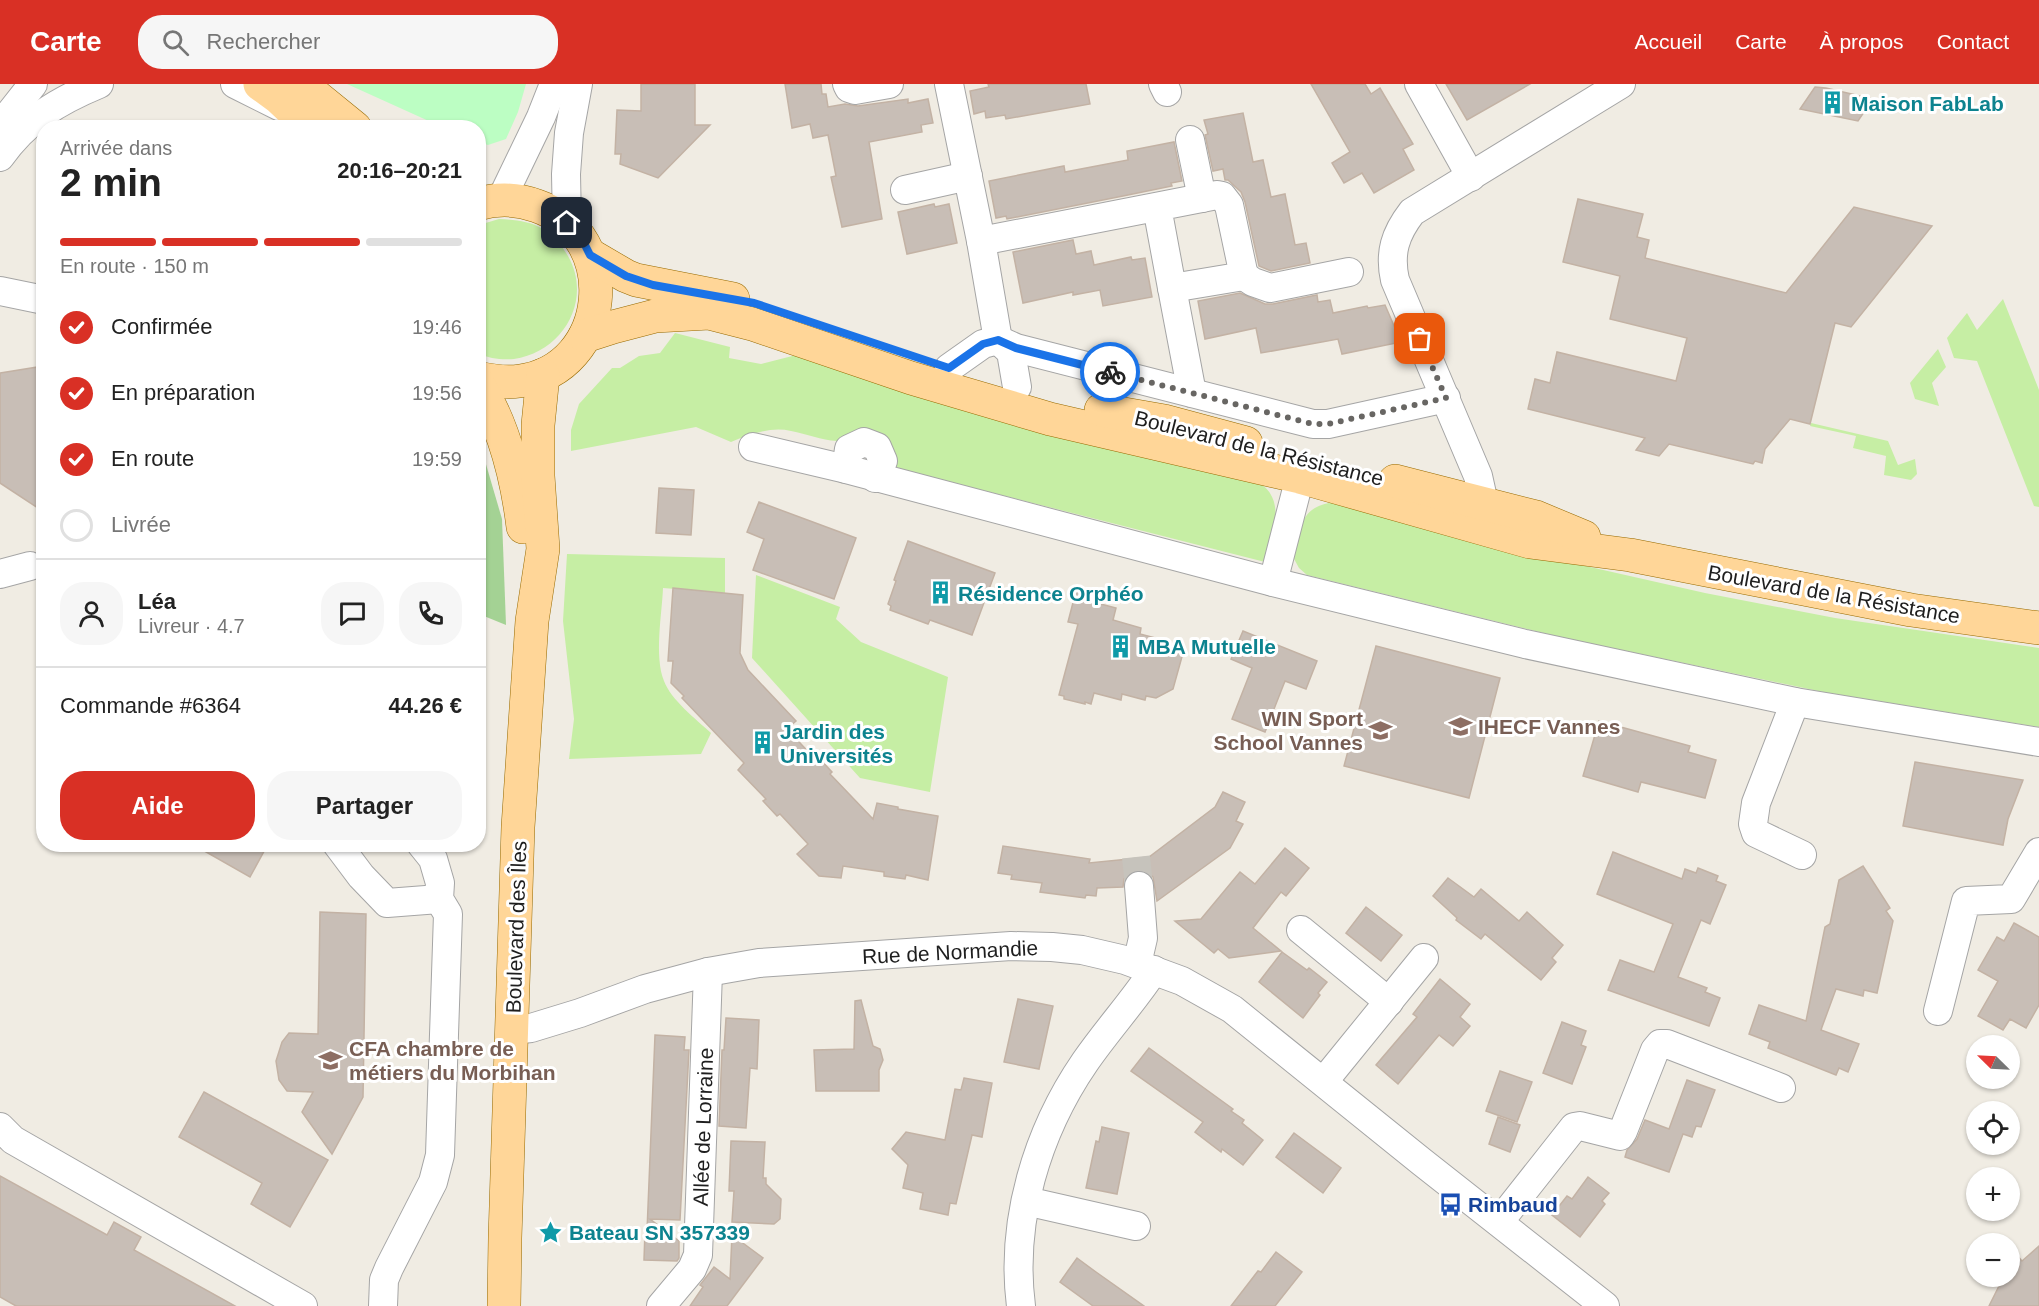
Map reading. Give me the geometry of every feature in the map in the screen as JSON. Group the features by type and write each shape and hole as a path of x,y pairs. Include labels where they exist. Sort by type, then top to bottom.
{"main road":[{"path":"260,84 302,120"},
{"path":"301,84 345,120"},
{"path":"486,380 497,382 520,381 543,375 574,352 585,336 595,310 597,282 590,255 584,243 567,223 547,210 525,202 490,202"},
{"name":"Boulevard de la Résistance","path":"590,255 636,280 754,303 949,368 1098,410 1175,424 1438,492 1530,542 1630,555 1911,610 2039,628"},
{"name":"Boulevard de la Résistance","path":"585,336 655,316 709,313 752,324 911,378 1050,419 1300,477 1475,514"},
{"name":"Boulevard des Îles","path":"504,1306 518,827 532,621 543,549 537,476 538,425 543,375"},
{"name":"Boulevard des Îles","path":"486,396 513,473 525,547 525,587 532,621"}],"street":[{"path":"0,126 33,84"},
{"path":"0,157 11,141 43,113 68,97 99,84"},
{"path":"235,84 273,102 300,120"},
{"path":"490,202 541,117 554,84"},
{"path":"567,223 566,174 569,133 578,84"},
{"path":"847,84 849,88 855,90 889,84"},
{"path":"949,84 981,241 998,340 1011,352 1017,387"},
{"path":"1419,84 1471,177"},
{"path":"1475,514 1478,476 1395,280 1392,253 1396,238 1412,212 1621,84"},
{"path":"1190,140 1202,198"},
{"path":"904,190 968,177"},
{"path":"981,241 1217,195 1222,196 1230,205 1244,276"},
{"path":"1157,207 1192,393"},
{"path":"1172,288 1244,276 1270,288 1349,272"},
{"path":"0,291 36,298"},
{"path":"949,368 983,344 998,340 1016,348 1313,424 1328,424 1446,398"},
{"path":"753,447 846,469 1273,582 1525,644 1795,702 2039,742"},
{"path":"1438,492 1471,458"},
{"path":"1273,582 1300,477"},
{"path":"0,574 30,566"},
{"path":"1795,702 1755,803 1753,824 1756,832 1802,855"},
{"path":"343,852 361,876 387,903 439,899"},
{"path":"383,1306 384,1280 433,1182 440,1155 448,914 439,899 440,883 433,859 427,852"},
{"path":"1938,1011 1966,901 2012,899 2039,852"},
{"path":"1021,1306 1018,1255 1026,1201 1040,1150 1074,1079 1146,967 1139,886"},
{"path":"1301,930 1389,1002"},
{"name":"Rue de Normandie","path":"513,1030 531,1028 580,1013 645,989 708,972 759,963 1011,946 1082,950 1146,967 1197,989 1233,1009 1499,1222 1587,1301"},
{"path":"1324,1082 1424,958"},
{"name":"Allée de Lorraine","path":"661,1306 692,1269 698,1255 708,972"},
{"path":"1499,1222 1574,1127 1580,1126 1620,1136 1655,1050 1660,1044 1666,1044 1781,1088"},
{"path":"0,1127 23,1146 303,1306"},
{"path":"1026,1201 1136,1226"}],"green space":[{"path":"347,84 526,84 518,112 506,139 486,144 486,120 427,120"},
{"path":"499,219 516,220 538,226 551,234 560,245 568,256 575,273 577,290 575,306 569,321 547,346 514,359 486,357 486,223"},
{"path":"2003,299 2039,390 2039,507 2034,506 1977,361 1954,358 1947,338 1967,313 1977,330"},
{"path":"675,333 730,347 729,358 761,364 804,353 1258,482 1273,498 1275,508 1274,530 1265,562 903,470 895,466 857,431 837,441 791,431 775,430 760,432 731,442 696,427 571,451 571,430 579,404 612,368 620,368 639,356 660,353"},
{"path":"1938,349 1946,367 1932,383 1939,406 1915,399 1910,383"},
{"path":"1811,423 1888,441 1898,465 1915,459 1917,474 1911,480 1884,475 1886,456 1853,448 1856,436 1810,426"},
{"path":"486,464 502,519 506,625 486,617"},
{"path":"1335,502 1590,567 1705,593 1835,618 2039,648 2039,727 1823,692 1564,638 1307,575 1299,568 1293,557 1300,528 1308,514 1315,508"},
{"path":"567,554 725,558 725,593 663,588 659,635 661,671 672,695 711,733 701,754 569,759 574,719 563,621"},
{"path":"756,575 840,607 836,619 861,642 948,677 930,792 860,778 752,658"}],"building":[{"path":"641,84 695,84 695,125 710,125 658,178 620,164 621,154 615,154 617,110 641,111"},
{"path":"785,84 821,84 822,94 826,94 828,107 845,104 858,106 908,99 908,103 928,99 933,123 921,125 922,132 869,142 882,219 842,227 831,177 836,176 828,135 813,138 810,124 792,128"},
{"path":"988,84 1086,84 1090,104 1006,119 1005,115 986,118 985,111 974,114 970,91 989,87"},
{"path":"1311,84 1365,84 1371,94 1380,88 1413,144 1403,149 1414,170 1374,193 1362,173 1344,183 1332,163 1350,152"},
{"path":"1446,84 1530,84 1467,120"},
{"name":"Maison FabLab","path":"1815,87 1873,99 1858,121 1800,109"},
{"path":"1243,113 1253,162 1263,160 1271,197 1285,194 1295,245 1306,243 1310,263 1271,271 1259,266 1241,192 1225,180 1223,169 1213,171 1204,120"},
{"path":"1174,142 1182,181 1171,183 1172,186 1007,219 1006,216 996,218 989,181 1064,166 1065,172 1128,160 1127,151"},
{"path":"1578,199 1643,214 1637,237 1649,240 1645,258 1786,293 1854,207 1932,226 1851,327 1835,323 1810,424 1790,419 1765,449 1762,463 1755,461 1753,464 1669,444 1659,456 1636,450 1645,438 1528,409 1535,379 1550,383 1557,352 1676,381 1687,338 1610,319 1620,276 1563,262"},
{"path":"934,204 935,207 949,204 957,243 907,254 898,212"},
{"path":"1073,240 1076,254 1091,251 1094,265 1131,257 1132,260 1145,258 1152,297 1103,306 1100,290 1073,295 1073,292 1023,303 1013,252"},
{"path":"1240,293 1265,304 1317,295 1318,302 1330,300 1333,313 1385,305 1401,342 1342,354 1338,339 1261,353 1256,328 1205,339 1198,301"},
{"path":"36,367 36,507 0,483 0,373"},
{"path":"659,488 694,490 691,535 656,533"},
{"path":"759,502 856,538 834,599 753,570 764,539 747,532"},
{"name":"Résidence Orphéo","path":"908,541 995,573 972,635 930,620 928,624 890,610 891,606 888,604 896,581 894,580"},
{"name":"Jardin des Universités","path":"673,588 743,595 740,653 748,670 796,721 787,729 815,759 818,757 832,772 830,774 873,819 877,803 938,816 928,880 906,875 905,879 884,876 884,872 843,866 841,878 819,876 797,854 808,844 780,814 777,816 763,801 766,799 738,770 744,763 682,698 684,696 671,683 673,661 668,661"},
{"name":"MBA Mutuelle","path":"1076,591 1099,596 1097,603 1116,608 1113,620 1141,628 1140,634 1163,640 1162,642 1168,644 1166,649 1183,653 1173,689 1156,698 1146,696 1145,700 1122,694 1121,700 1094,693 1091,704 1064,699 1064,696 1059,695 1078,624 1068,622"},
{"path":"1243,631 1317,661 1306,689 1285,681 1265,732 1232,719 1252,668 1231,659"},
{"path":"1376,646 1500,678 1469,798 1344,766"},
{"path":"1599,721 1690,746 1688,752 1716,760 1705,798 1641,782 1638,792 1583,776"},
{"path":"1915,762 2023,780 2008,819 2003,845 1903,826"},
{"path":"1223,792 1245,802 1236,821 1243,824 1230,848 1157,901 1153,877 1147,871 1138,870 1129,873 1124,879 1123,887 1097,888 1096,896 1086,895 1085,898 1040,892 1042,883 1011,879 1012,875 998,873 1003,846 1090,859 1089,863 1149,857 1215,807"},
{"path":"1285,848 1309,868 1286,896 1281,892 1253,928 1281,951 1229,958 1218,949 1214,953 1175,921 1201,919 1240,872 1255,884"},
{"path":"206,852 264,852 250,877"},
{"path":"1613,852 1682,879 1685,869 1696,873 1698,868 1718,876 1716,881 1726,885 1710,924 1701,920 1678,977 1707,988 1705,992 1720,998 1709,1026 1608,990 1620,960 1654,972 1673,924 1597,894"},
{"path":"1863,866 1890,908 1886,911 1893,921 1877,993 1864,990 1863,996 1836,989 1821,1030 1859,1044 1848,1072 1839,1068 1836,1075 1768,1048 1770,1042 1749,1034 1759,1005 1806,1021 1825,927 1830,924 1839,880"},
{"path":"1448,878 1474,897 1481,889 1519,921 1527,912 1563,945 1552,958 1556,962 1541,980 1485,934 1481,939 1456,920 1457,918 1433,896"},
{"path":"1366,907 1402,935 1381,961 1346,933"},
{"path":"320,912 366,914 363,1097 332,1154 302,1112 313,1092 287,1091 279,1080 276,1061 282,1042 289,1033 318,1034"},
{"path":"2014,923 2039,937 2039,1005 2026,1028 2010,1019 2003,1030 1978,1016 1998,981 1978,970 1997,937 2004,941"},
{"path":"1282,952 1327,982 1303,1018 1259,982"},
{"path":"1440,979 1470,1004 1460,1017 1470,1026 1453,1046 1439,1035 1398,1084 1376,1065 1417,1017 1413,1014"},
{"path":"1018,999 1053,1006 1039,1069 1004,1062"},
{"path":"861,1000 873,1046 880,1049 883,1060 879,1070 879,1091 816,1091 814,1050 854,1049 855,1001"},
{"path":"726,1018 759,1020 757,1069 750,1068 746,1128 719,1126 722,1050 724,1050"},
{"path":"1562,1022 1586,1031 1581,1045 1586,1047 1572,1084 1543,1073"},
{"path":"655,1035 685,1037 684,1050 689,1050 680,1220 650,1219 679,1241 677,1261 644,1260"},
{"path":"1149,1048 1233,1109 1231,1111 1244,1120 1242,1123 1263,1140 1243,1165 1195,1132 1203,1122 1131,1071"},
{"path":"1500,1071 1532,1082 1517,1122 1486,1111"},
{"path":"964,1078 992,1083 982,1137 972,1135 956,1204 950,1203 948,1215 920,1209 923,1193 903,1188 908,1165 892,1149 906,1132 945,1140 955,1089 961,1090"},
{"path":"1687,1080 1715,1090 1701,1127 1696,1126 1692,1137 1683,1134 1669,1172 1625,1157 1627,1150 1637,1139 1645,1120 1669,1129"},
{"path":"204,1092 328,1160 290,1227 251,1204 262,1183 179,1137"},
{"path":"1498,1117 1520,1125 1510,1152 1489,1144"},
{"path":"1102,1127 1129,1133 1117,1194 1086,1188 1096,1141 1099,1142"},
{"path":"1294,1133 1341,1168 1323,1193 1276,1157"},
{"path":"731,1141 765,1142 763,1178 766,1178 766,1184 781,1199 780,1219 774,1224 732,1222 734,1191 729,1191"},
{"path":"0,1176 107,1235 114,1222 141,1237 134,1250 235,1306 16,1306 0,1297"},
{"path":"1588,1177 1609,1193 1602,1201 1605,1204 1580,1237 1552,1215 1567,1196 1572,1199"},
{"path":"732,1235 763,1258 727,1306 690,1306 703,1287 700,1285 714,1267 730,1279"},
{"path":"2039,1246 2039,1306 1989,1306 1998,1287 2020,1287 2020,1259 2022,1261"},
{"path":"1276,1252 1302,1272 1275,1306 1231,1306 1258,1271 1261,1272"},
{"path":"1077,1258 1144,1306 1093,1306 1060,1282"}],"tunnel":[{"path":"1136,857 1139,886"}],"way so far":[{"path":"1110,372 1313,424 1328,424 1446,398 1420,339"}],"place":[{"name":"Maison FabLab","path":"1833,103"},
{"name":"Résidence Orphéo","path":"940,593"},
{"name":"MBA Mutuelle","path":"1120,646"},
{"name":"IHECF Vannes","path":"1460,726"},
{"name":"WIN Sport School Vannes","path":"1381,730"},
{"name":"Jardin des Universités","path":"762,743"},
{"name":"CFA chambre de métiers du Morbihan","path":"331,1060"},
{"name":"Rimbaud","path":"1450,1204"},
{"name":"Bateau SN 357339","path":"551,1232"}],"route":[{"path":"567,223 584,243 590,255 636,280 754,303 949,368 983,344 998,340 1016,348 1110,372"}]}
